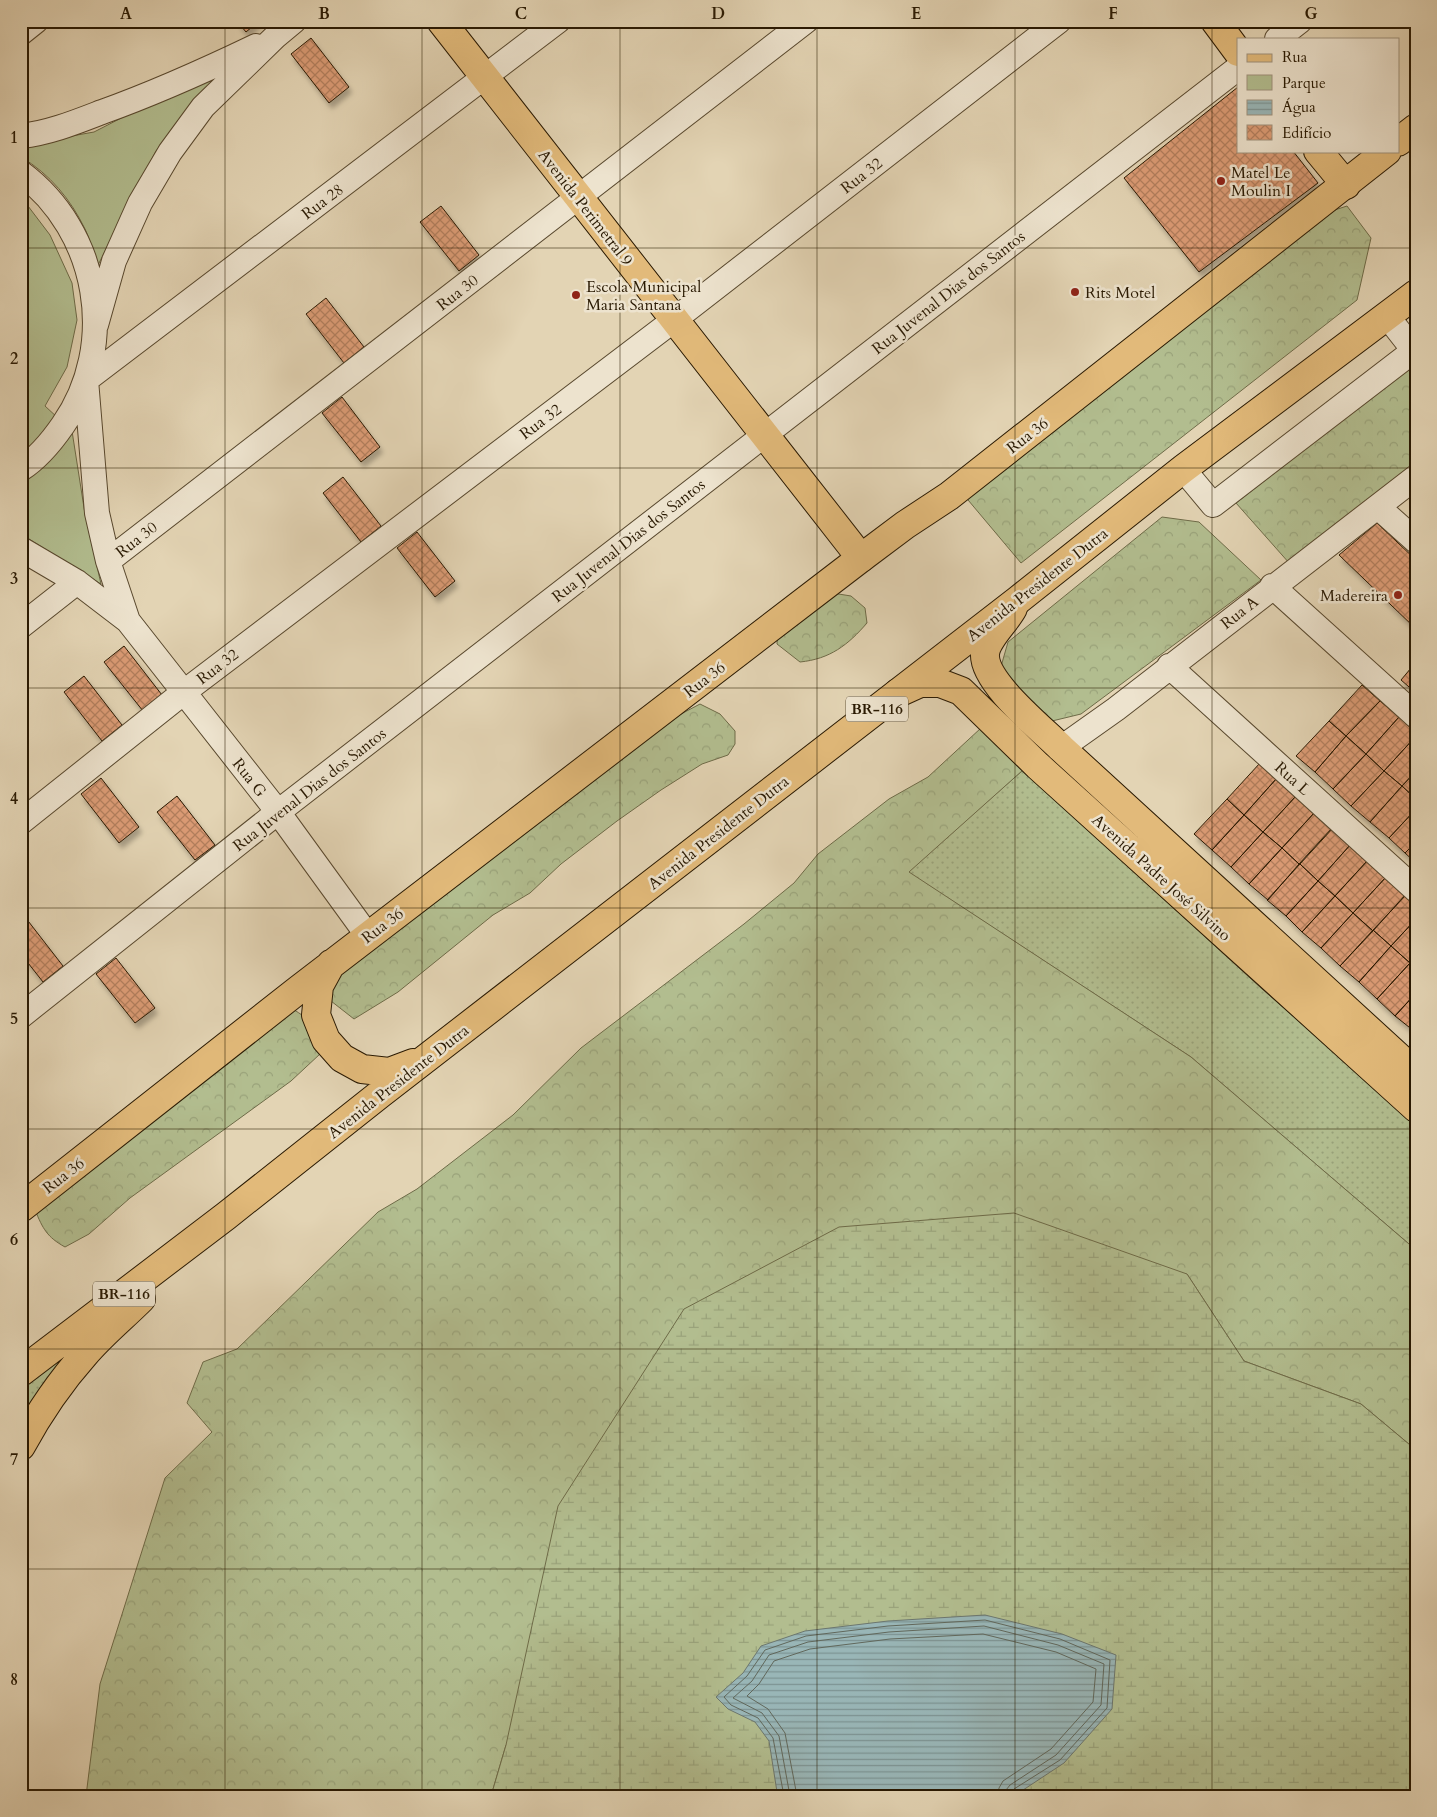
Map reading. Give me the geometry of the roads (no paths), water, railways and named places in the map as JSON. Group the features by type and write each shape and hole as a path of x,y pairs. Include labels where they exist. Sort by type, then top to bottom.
{"main road":[{"name":"Avenida Perimetral 9","path":"441,21 674,320 766,433 862,558"},
{"path":"1215,21 1237,51"},
{"path":"1400,140 1416,128"},
{"path":"1319,152 1346,185"},
{"name":"Rua 36","path":"21,1208 331,964 905,525 949,496 1386,152"},
{"name":"Avenida Presidente Dutra","path":"21,1372 226,1216 1184,469 1416,294"},
{"name":"Avenida Padre José Silvino","path":"1018,600 1007,620 991,638 985,654 992,678 1013,702 1061,748 1416,1073"},
{"name":"Avenida Padre José Silvino","path":"896,693 920,683 940,683 961,691 1038,766 1416,1108"},
{"path":"331,964 319,986 316,1014 326,1040 342,1058 362,1069 389,1072 428,1057"},
{"path":"21,1446 35,1421 60,1385 86,1353 226,1216"}],"street":[{"path":"21,33 36,21"},
{"path":"21,469 52,441 72,412 86,380 91,362 96,324 114,262 140,202 170,152 203,107 294,21"},
{"name":"Rua 28","path":"86,380 558,21"},
{"name":"Rua 30","path":"108,561 580,198 806,21"},
{"name":"Rua 32","path":"21,822 184,692 674,320 1059,21"},
{"path":"1278,38 1300,21"},
{"path":"21,136 65,126 146,96 276,36"},
{"name":"Rua Juvenal Dias dos Santos","path":"21,1016 278,812 1237,69"},
{"path":"21,173 32,180 54,204 73,231 86,261 92,284 96,324"},
{"path":"1184,469 1213,505 1415,351 1387,316"},
{"path":"86,380 97,513 108,561 128,621"},
{"name":"Rua A","path":"1061,748 1116,709 1416,476"},
{"path":"1378,507 1416,541"},
{"path":"21,549 78,582 128,621"},
{"path":"21,626 78,582"},
{"path":"1272,586 1416,716"},
{"name":"Rua G","path":"128,621 278,812 368,936"},
{"name":"Rua L","path":"1170,666 1416,890"}],"water":[{"path":"985,1615 1062,1634 1116,1655 1112,1709 1064,1763 1014,1796 780,1796 777,1792 769,1741 755,1722 728,1709 716,1697 743,1673 761,1646 805,1631 888,1621"}],"waterway":[{"path":"774,1796 777,1792"}],"place":[{"name":"Matel Le Moulin I","path":"1221,181"},
{"name":"Rits Motel","path":"1075,292"},
{"name":"Escola Municipal Maria Santana","path":"576,295"},
{"name":"Madereira","path":"1398,595"}]}
